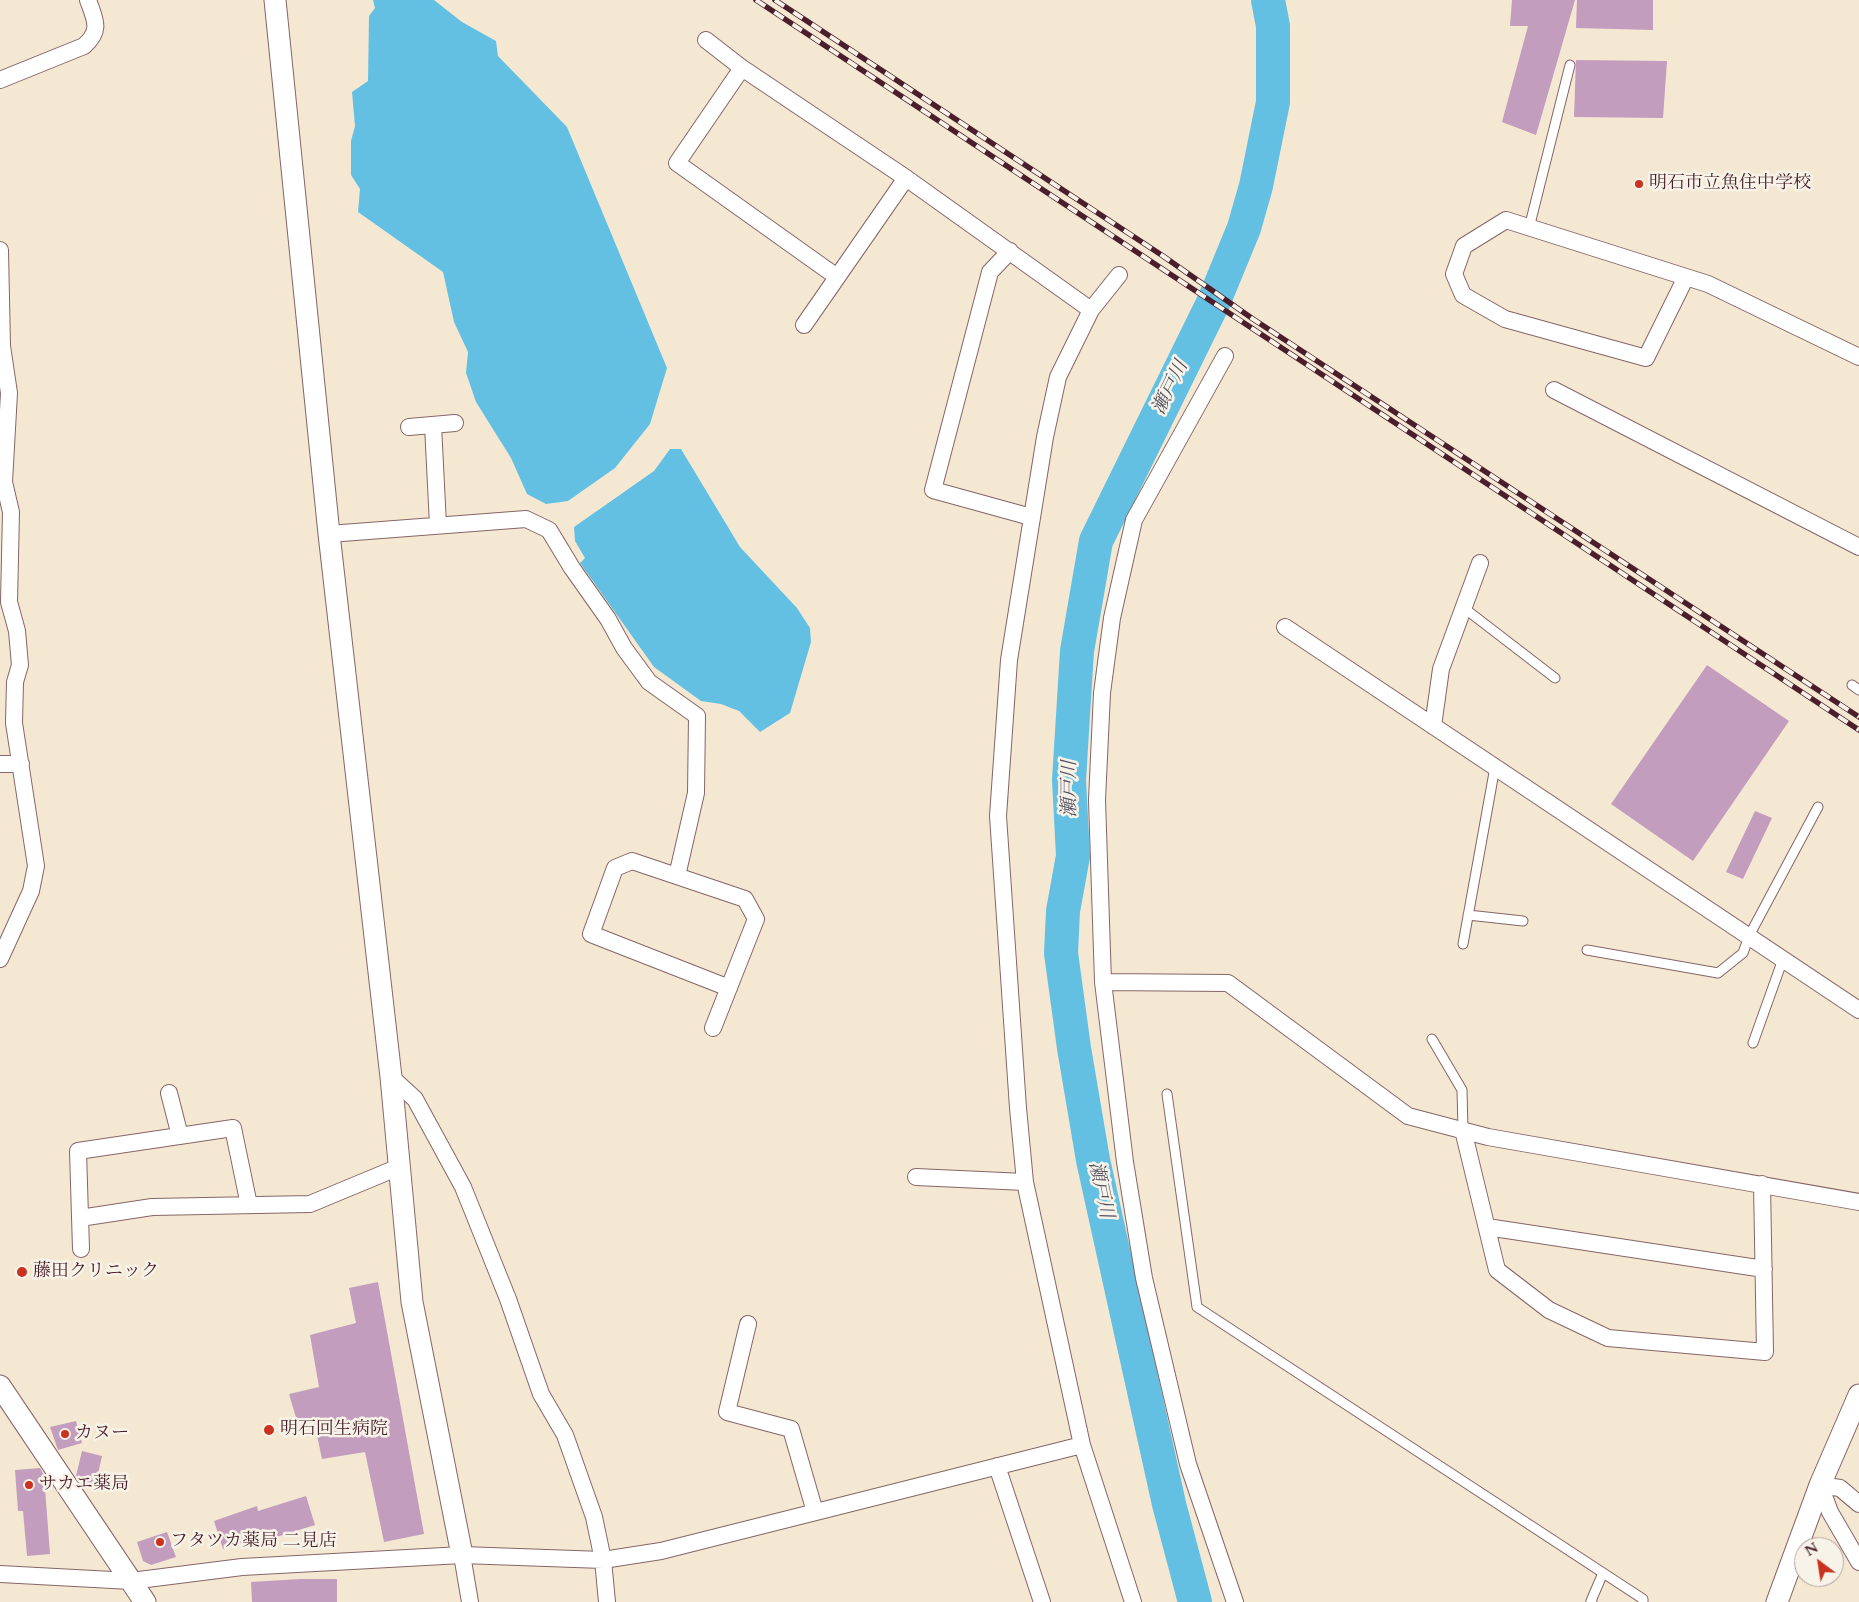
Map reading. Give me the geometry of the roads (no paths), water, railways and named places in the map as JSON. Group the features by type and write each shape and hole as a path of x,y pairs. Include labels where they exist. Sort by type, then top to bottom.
{"street":[{"path":"0,80 84,46 94,37 96,24 88,0"},
{"path":"274,0 328,534 391,1077 412,1302 470,1602"},
{"path":"706,40 742,68 906,178 1091,310"},
{"path":"742,68 678,163 837,277"},
{"path":"804,326 906,178"},
{"path":"1686,277 1646,358 1505,319 1463,295 1454,274 1464,246 1506,220 1529,228 1686,277 1708,284 1859,357"},
{"path":"0,250 1,346 9,393 4,482 11,512 9,602 18,631 20,665 15,682 14,723 36,866 31,891 0,958"},
{"path":"1010,251 990,272 933,490 1031,517"},
{"path":"1118,275 1091,310 1058,377 1031,517 1009,660 998,816 1018,1108 1025,1182 1082,1445 1133,1602"},
{"path":"1225,356 1134,520 1112,618 1102,693 1097,800 1104,982 1125,1162 1144,1278 1188,1464 1235,1602"},
{"path":"1554,390 1859,547"},
{"path":"409,427 455,423"},
{"path":"433,425 438,525"},
{"path":"328,534 526,519 549,530 572,568 608,619 624,648 648,682 696,716 696,794 677,876"},
{"path":"1433,726 1441,669 1480,563"},
{"path":"1285,628 1859,1010"},
{"path":"0,764 21,764"},
{"path":"713,1028 729,988 756,919 745,899 632,861 616,868 591,934 729,988"},
{"path":"1104,982 1228,983 1408,1116 1488,1137 1859,1202"},
{"path":"391,1077 415,1099 462,1187 508,1299 540,1394 565,1435 594,1517 603,1560 607,1602"},
{"path":"169,1093 180,1136"},
{"path":"81,1248 78,1151 233,1128 249,1205"},
{"path":"1463,1130 1497,1270 1549,1310 1608,1338 1765,1352 1762,1184"},
{"path":"80,1218 152,1207 310,1204 400,1168"},
{"path":"916,1177 1025,1182"},
{"path":"1486,1227 1764,1269"},
{"path":"748,1324 728,1412 791,1429 815,1512"},
{"path":"0,1386 145,1602"},
{"path":"1777,1602 1820,1485 1856,1408"},
{"path":"0,1574 131,1581 242,1567 462,1555 603,1560 661,1551 1082,1445"},
{"path":"998,1466 1042,1602"},
{"path":"1820,1485 1840,1488 1859,1504"},
{"path":"1820,1485 1830,1512 1859,1562"}],"lane":[{"path":"1529,228 1570,65"},
{"path":"1464,608 1555,678"},
{"path":"1463,944 1495,768"},
{"path":"1588,950 1718,973 1743,952 1748,936 1818,807"},
{"path":"1468,915 1523,921"},
{"path":"1752,1043 1783,959"},
{"path":"1432,1039 1462,1090 1463,1130"},
{"path":"1167,1094 1197,1307 1643,1599 1643,1602"},
{"path":"1592,1602 1603,1573"}],"water":[{"path":"373,0 434,0 462,22 496,41 498,56 567,127 667,368 650,424 615,468 568,501 546,504 527,494 511,458 476,402 466,373 468,352 454,322 443,272 358,212 360,189 351,175 351,141 355,126 352,92 368,81 369,16 375,8"},
{"path":"670,449 681,449 740,547 797,608 810,628 811,642 790,713 760,732 739,711 721,704 701,701 654,667 580,563 585,558 575,541 574,527 654,471"}],"waterway":[{"name":"瀬戸川","path":"1195,1602 1169,1504 1093,1160 1074,1048 1061,953 1063,911 1073,856 1069,780 1077,651 1096,541 1214,301 1244,228 1256,186 1273,102 1273,26 1268,0"}],"railway":[{"path":"756,0 1859,730"},
{"path":"775,0 1163,256 1253,319 1859,717"}],"place":[{"name":"明石市立魚住中学校","path":"1639,184"},
{"name":"藤田クリニック","path":"22,1272"},
{"name":"明石回生病院","path":"269,1430"},
{"name":"カヌー","path":"65,1434"},
{"name":"サカエ薬局","path":"29,1485"},
{"name":"フタツカ薬局 二見店","path":"160,1542"}]}
